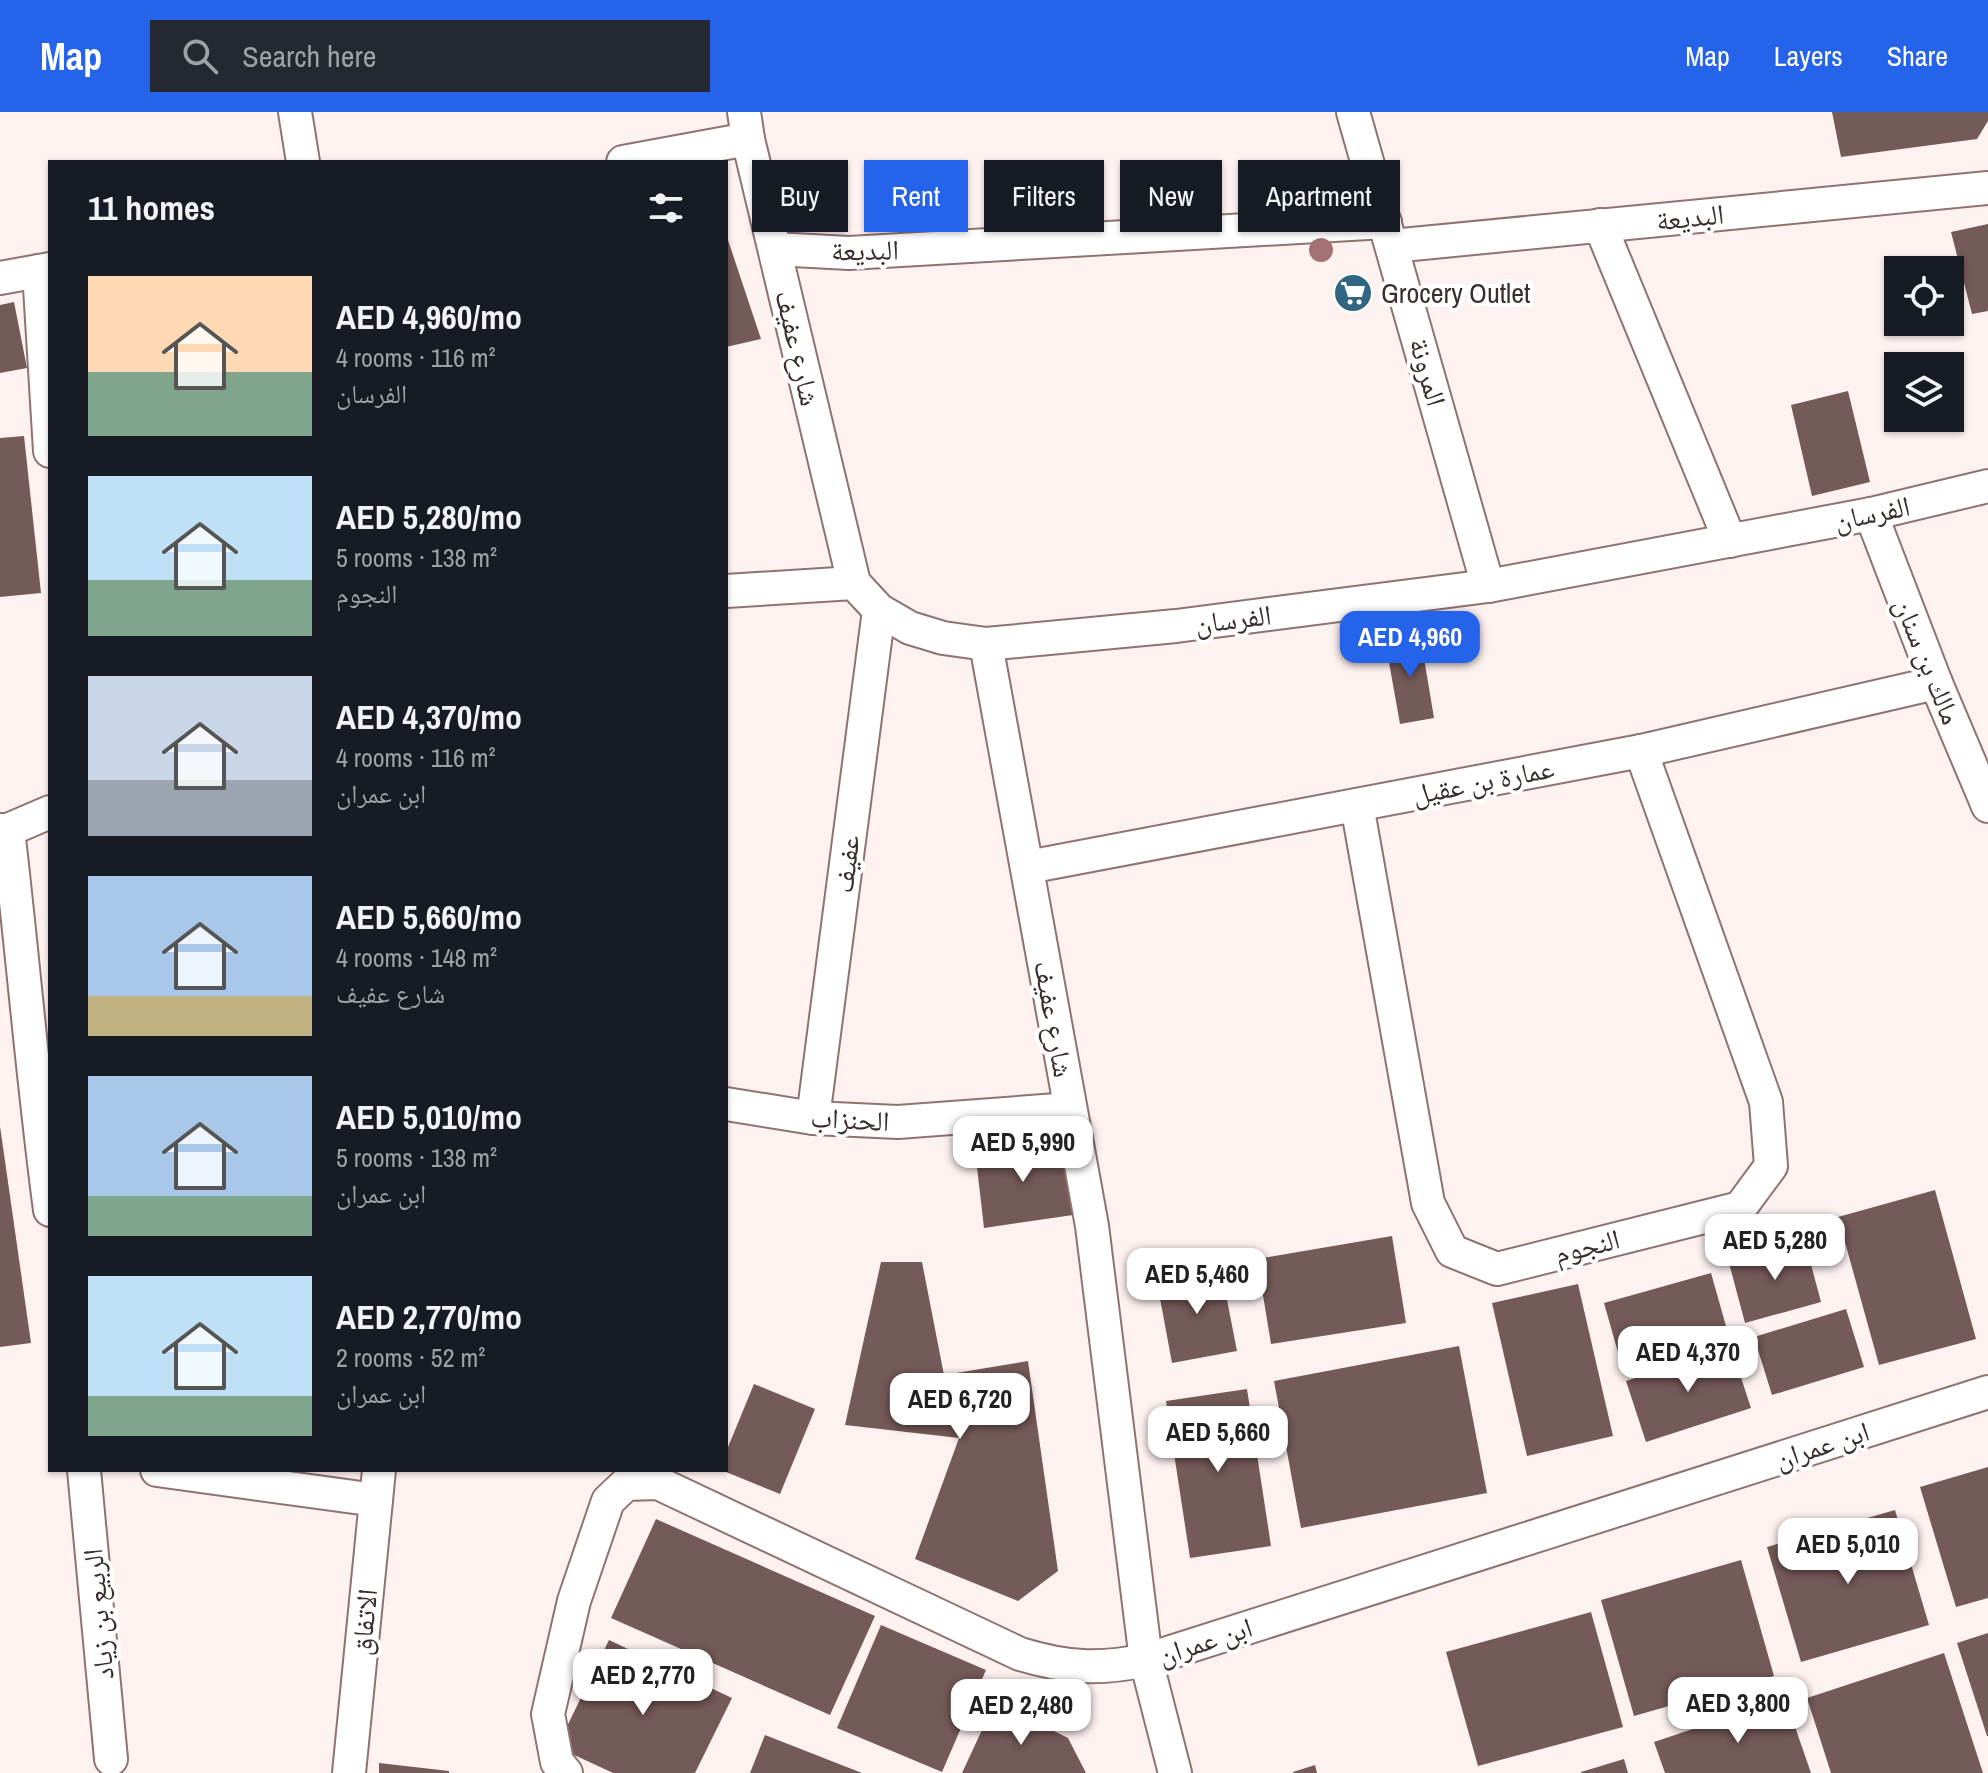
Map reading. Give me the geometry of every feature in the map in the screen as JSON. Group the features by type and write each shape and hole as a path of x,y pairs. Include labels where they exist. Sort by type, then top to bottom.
{"street":[{"path":"295,112 303,160"},
{"name":"المرونة","path":"1353,112 1488,586"},
{"path":"630,160 746,125"},
{"name":"شارع عفيف","path":"746,125 854,583"},
{"name":"البديعة","path":"775,249 849,253 1600,225 1988,188"},
{"path":"1600,225 1730,541"},
{"path":"0,278 44,270 48,391"},
{"name":"الفرسان","path":"854,583 879,610 910,628 943,638 986,644 1176,626 1488,586 1871,514 1988,486"},
{"name":"مالك بن سنان","path":"1871,514 1936,683 1988,806"},
{"path":"728,591 854,583"},
{"name":"عفيف","path":"813,1118 879,610"},
{"name":"شارع عفيف","path":"986,644 1092,1226 1146,1660 1175,1773"},
{"name":"عمارة بن عقيل","path":"1028,867 1641,751 1936,683"},
{"name":"النجوم","path":"1357,805 1428,1203 1452,1251 1497,1269 1740,1208 1771,1166 1766,1102 1641,751"},
{"path":"48,813 4,830 44,1115 48,1178"},
{"name":"الحنزاب","path":"728,1104 813,1118 898,1122 1070,1109"},
{"name":"ابن عمران","path":"562,1768 548,1714 574,1601 608,1501 626,1484 658,1483 1020,1654 1051,1664 1083,1668 1115,1667 1146,1660 1988,1392"},
{"name":"الربيع بن زياد","path":"84,1472 111,1759"},
{"path":"186,1472 377,1485"},
{"name":"الاتفاق","path":"349,1773 377,1485"}],"building":[{"path":"1832,112 1988,112 1988,121 1977,139 1841,157"},
{"path":"1988,224 1988,311 1972,314 1964,283 1964,256 1957,256 1951,232"},
{"path":"728,240 761,339 728,347"},
{"path":"14,302 27,368 0,373 0,305"},
{"path":"1848,391 1870,482 1812,496 1791,405"},
{"path":"24,436 41,593 0,597 0,438"},
{"path":"1420,634 1434,718 1400,724 1385,640"},
{"path":"0,1126 31,1343 0,1347"},
{"path":"1061,1140 1073,1215 984,1228 975,1150"},
{"path":"1935,1190 1976,1339 1879,1365 1838,1217"},
{"path":"1392,1236 1406,1323 1271,1344 1257,1259"},
{"path":"1805,1242 1821,1302 1745,1323 1729,1263"},
{"path":"881,1262 922,1262 944,1375 1028,1361 1058,1571 1018,1601 915,1559 959,1438 845,1425"},
{"path":"1221,1269 1237,1351 1172,1363 1157,1282"},
{"path":"1711,1273 1726,1326 1619,1356 1604,1303"},
{"path":"1578,1284 1613,1436 1527,1456 1492,1303"},
{"path":"1846,1309 1864,1367 1772,1395 1754,1337"},
{"path":"1459,1346 1487,1493 1301,1528 1274,1381"},
{"path":"1731,1347 1751,1408 1646,1442 1626,1381"},
{"path":"754,1384 815,1409 780,1494 726,1472 728,1447"},
{"path":"1247,1389 1271,1546 1190,1558 1166,1401"},
{"path":"1988,1467 1988,1598 1956,1607 1920,1487"},
{"path":"1895,1510 1929,1625 1801,1662 1767,1547"},
{"path":"656,1519 875,1616 830,1715 611,1618"},
{"path":"1741,1560 1774,1676 1634,1716 1601,1600"},
{"path":"1591,1612 1623,1727 1478,1766 1446,1652"},
{"path":"881,1625 986,1670 942,1772 837,1728"},
{"path":"1988,1633 1988,1736 1987,1736 1957,1643"},
{"path":"609,1640 732,1698 695,1773 613,1773 557,1747"},
{"path":"1944,1653 1983,1773 1831,1773 1807,1698"},
{"path":"1785,1698 1811,1773 1665,1773 1654,1742"},
{"path":"995,1702 1068,1738 1086,1773 962,1773"},
{"path":"765,1735 862,1773 750,1773"},
{"path":"1624,1759 1628,1773 1581,1773 1581,1772"},
{"path":"379,1763 449,1771 449,1773 379,1773"},
{"path":"1315,1765 1317,1773 1293,1773 1293,1772"}],"place":[{"name":"Grocery Outlet","path":"1353,293"}]}
